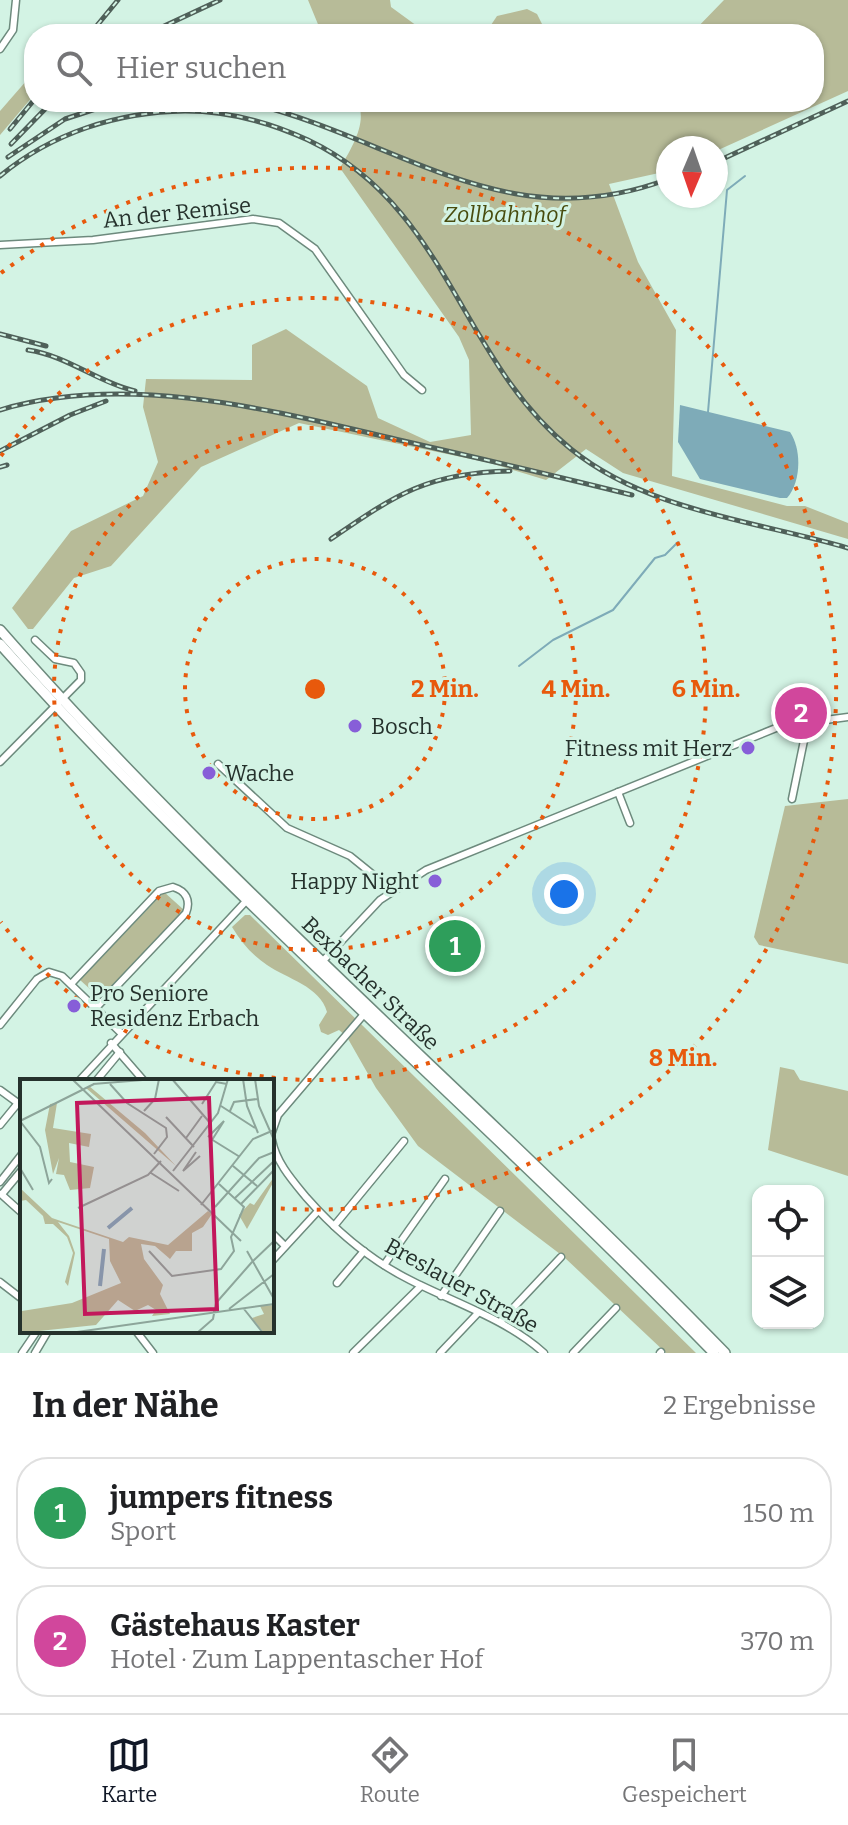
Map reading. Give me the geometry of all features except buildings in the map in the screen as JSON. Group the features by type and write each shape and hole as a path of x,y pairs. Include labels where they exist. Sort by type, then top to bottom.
{"main road":[{"name":"Bexbacher Straße","path":"0,630 58,703"},
{"name":"Bexbacher Straße","path":"0,644 249,897 725,1353"},
{"name":"Bexbacher Straße","path":"319,965 340,991 368,1010 714,1353"}],"street":[{"path":"0,49 13,30 16,0"},
{"name":"An der Remise","path":"0,245 93,240 253,219 279,223 315,249 404,375 422,390"},
{"path":"0,762 81,680 81,673 74,663 55,659 35,640"},
{"path":"319,965 392,890 426,870 781,726 848,717"},
{"path":"792,799 808,721"},
{"path":"218,764 287,828 338,849 392,890"},
{"path":"618,792 630,823"},
{"path":"71,984 159,891 173,887 185,893 189,901 186,913 95,1009"},
{"path":"81,1079 249,897"},
{"path":"0,1025 43,974 57,973 121,1033"},
{"path":"274,1126 278,1115 368,1010"},
{"path":"111,1043 142,1079"},
{"path":"98,1079 120,1052"},
{"path":"0,1090 20,1104 0,1125"},
{"path":"334,1226 404,1141"},
{"name":"Breslauer Straße","path":"274,1145 284,1169 318,1211 364,1251 421,1286 500,1322 544,1353"},
{"path":"0,1182 20,1157"},
{"path":"20,1172 1,1194 20,1211"},
{"path":"384,1265 445,1179"},
{"path":"274,1259 318,1211"},
{"path":"441,1296 500,1211"},
{"path":"274,1235 285,1246"},
{"path":"337,1283 364,1251"},
{"path":"500,1322 561,1257"},
{"path":"1,1284 20,1298"},
{"path":"353,1353 421,1286"},
{"path":"573,1353 616,1308"},
{"path":"440,1353 478,1313"},
{"path":"22,1353 36,1333"},
{"path":"35,1353 47,1333"},
{"path":"138,1333 153,1353"}],"green space":[{"path":"308,0 390,0 391,7 414,24 318,24"},
{"path":"724,0 848,0 848,91 824,102 824,24 701,24"},
{"path":"527,9 537,14 542,24 492,24 497,16"},
{"path":"24,83 24,107 0,135 0,111"},
{"name":"Zollbahnhof","path":"360,112 802,112 728,146 728,136 656,136 656,174 609,184 638,262 676,330 672,476 787,506 805,506 848,523 848,539 623,473 586,449 546,480 490,463 299,423 201,467 111,566 74,578 33,629 28,629 12,608 71,531 143,496 158,462 143,407 146,379 252,380 252,345 286,329 367,386 378,418 430,442 471,435 469,360 459,337 340,168 360,127"},
{"path":"848,799 848,964 759,945 754,937 785,806"},
{"path":"164,892 184,910 100,998 80,980"},
{"path":"245,915 250,915 696,1353 666,1353 564,1257 418,1146 376,1088 347,1037 339,1030 328,1035 321,1032 319,1025 327,1012 317,996 262,961 239,938 232,927"},
{"path":"780,1067 794,1070 800,1080 848,1091 848,1176 768,1150"}],"water":[{"path":"680,405 790,432 797,448 798,466 795,483 787,498 700,479 678,442"}],"waterway":[{"path":"708,412 727,190 745,176"},
{"path":"519,666 553,640 613,610 655,558 665,555 678,542"}],"railway":[{"path":"98,24 118,0"},
{"path":"168,24 220,0"},
{"path":"728,156 848,101"},
{"path":"10,129 24,112"},
{"path":"11,144 42,112"},
{"path":"8,157 65,119 86,112"},
{"path":"0,176 63,137 110,121 160,112"},
{"path":"201,112 232,115 278,128 308,140 355,169 393,204 424,243 502,372 533,413 571,449 601,470 633,487 704,512 848,548"},
{"path":"279,112 452,177 502,191 554,198 609,195 656,182"},
{"path":"0,334 46,346"},
{"path":"28,350 43,353 135,391"},
{"path":"0,410 48,399 97,394 198,399 299,417 632,495"},
{"path":"0,451 70,415 106,401"},
{"path":"0,467 7,465"},
{"path":"331,539 414,489 456,476 510,471"}],"place":[{"name":"Gästehaus Kaster","path":"801,713"},
{"name":"Bosch","path":"355,726"},
{"name":"Fitness mit Herz","path":"748,748"},
{"name":"Wache","path":"209,773"},
{"name":"Happy Night","path":"435,881"},
{"name":"jumpers fitness","path":"455,946"},
{"name":"Pro Seniore Residenz Erbach","path":"74,1006"}]}
